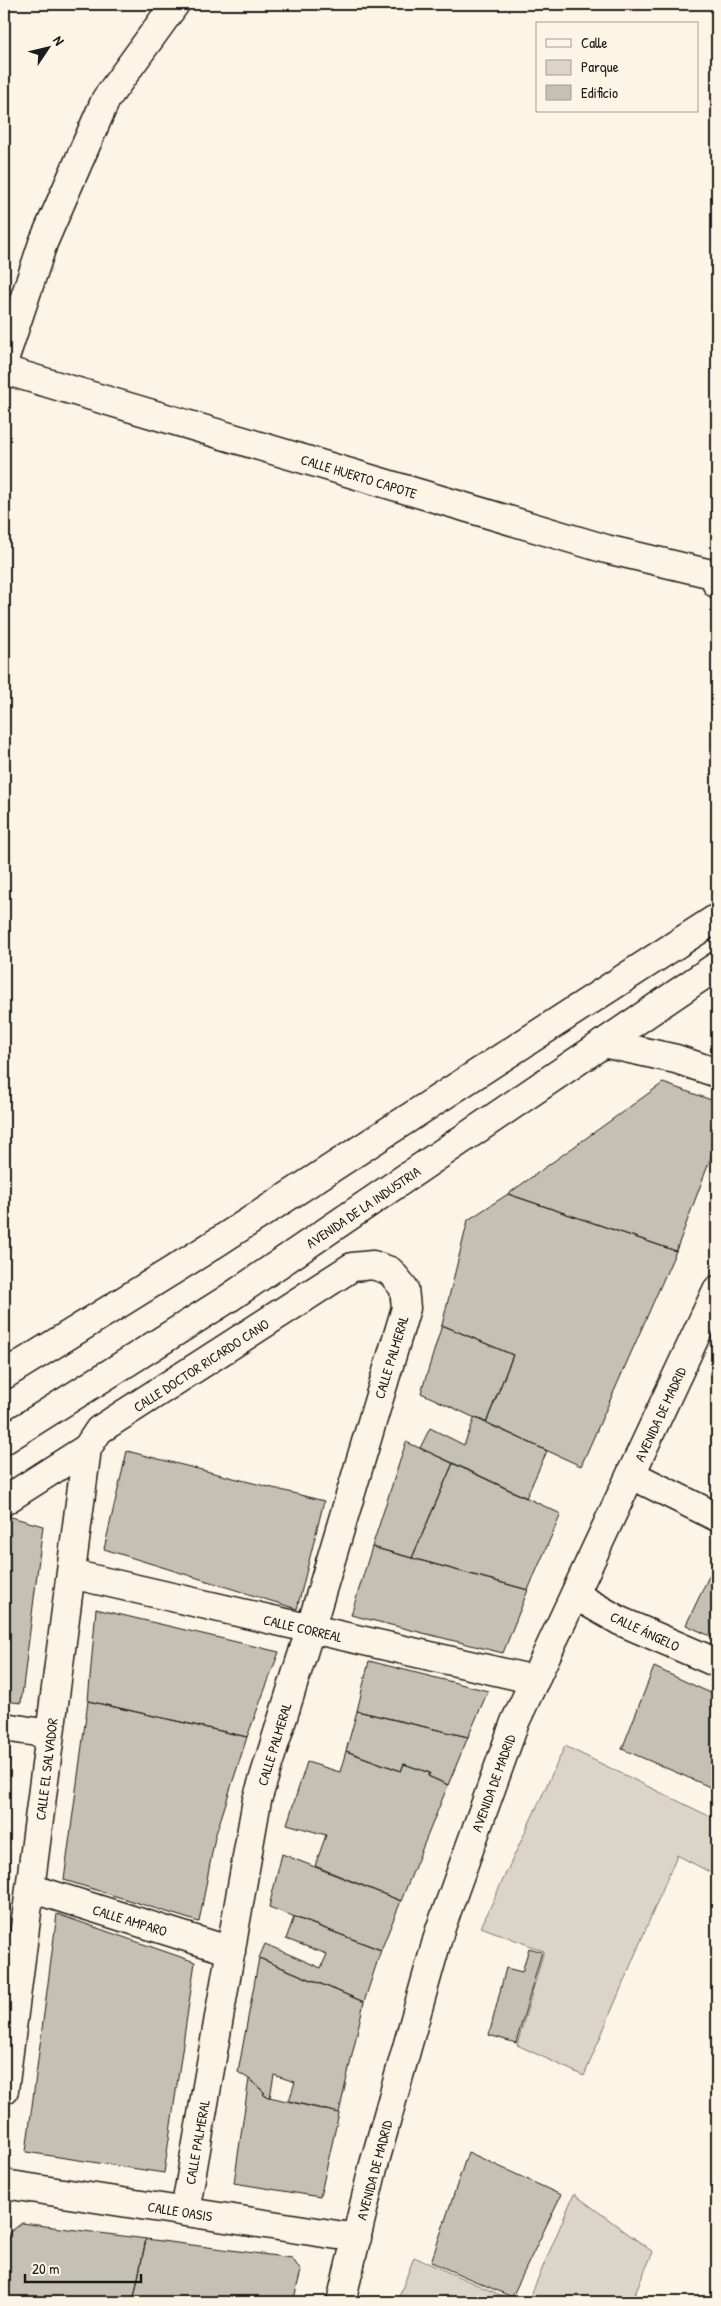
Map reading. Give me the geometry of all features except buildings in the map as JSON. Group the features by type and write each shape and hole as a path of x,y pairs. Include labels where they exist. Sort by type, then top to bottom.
{"street":[{"path":"4,360 43,243 106,99 175,4"},
{"name":"CALLE HUERTO CAPOTE","path":"4,370 606,549 717,578"},
{"path":"4,1375 199,1254 717,918"},
{"name":"AVENIDA DE LA INDUSTRIA","path":"4,1440 226,1300 717,966"},
{"path":"603,1043 676,1059 717,1073"},
{"name":"CALLE DOCTOR RICARDO CANO","path":"4,1502 87,1448 99,1430 352,1267 373,1264 390,1272 404,1288"},
{"name":"CALLE PALMERAL","path":"185,2212 257,1800 406,1308 404,1288"},
{"name":"AVENIDA DE MADRID","path":"341,2302 373,2168 440,1930 515,1722 717,1290"},
{"name":"CALLE EL SALVADOR","path":"4,2090 13,1948 30,1888 87,1448"},
{"path":"632,1475 714,1508"},
{"path":"30,1485 50,1486 65,1497 79,1514"},
{"name":"CALLE CORREAL","path":"71,1574 535,1680"},
{"name":"CALLE ÁNGELO","path":"575,1595 620,1621 717,1663"},
{"path":"4,1728 50,1734"},
{"name":"CALLE AMPARO","path":"30,1888 231,1951"},
{"name":"CALLE OASIS","path":"4,2184 356,2238"}],"green space":[{"path":"565,1746 717,1820 717,1876 677,1855 584,2076 517,2045 544,1951 481,1927"},
{"path":"574,2194 653,2252 631,2302 528,2302"},
{"path":"414,2257 516,2302 397,2302"}]}
